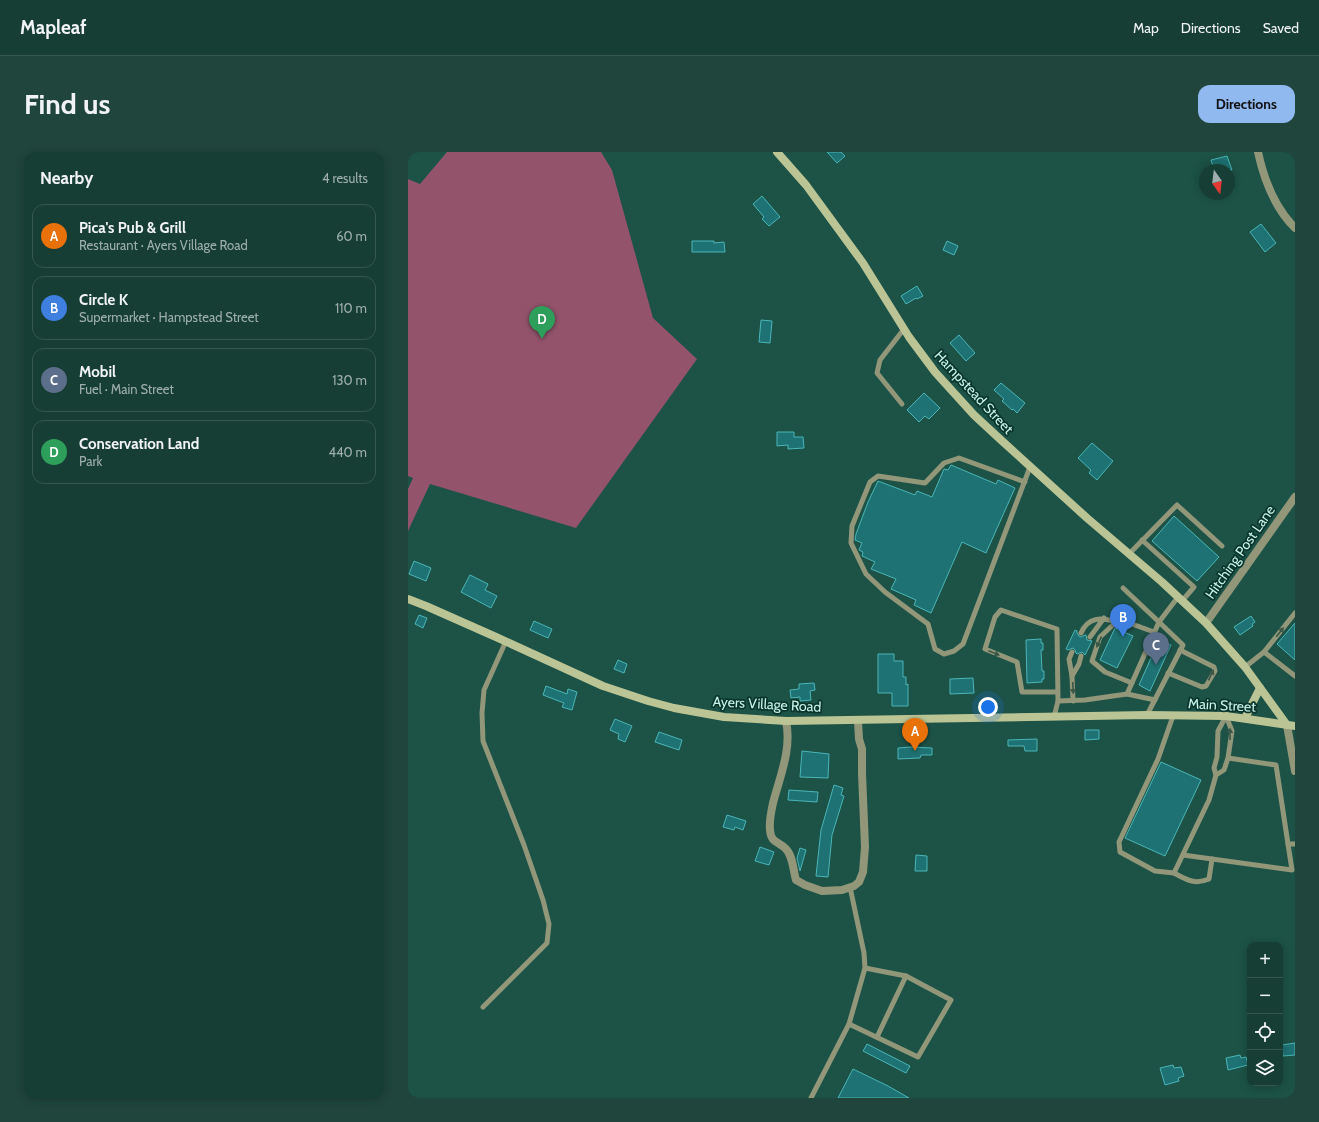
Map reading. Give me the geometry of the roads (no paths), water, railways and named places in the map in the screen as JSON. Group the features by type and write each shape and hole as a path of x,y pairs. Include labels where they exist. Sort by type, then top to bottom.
{"main road":[{"name":"Hampstead Street","path":"777,152 806,185 863,263 904,329 934,372 974,415 1030,467 1206,623 1245,667 1260,688 1291,725"},
{"name":"Ayers Village Road","path":"408,599 506,641 603,686 674,708 724,717 786,721 858,721 1147,715"},
{"path":"1246,718 1260,688"},
{"name":"Main Street","path":"1147,715 1226,716 1291,725"}],"street":[{"path":"1258,152 1268,188 1284,215 1295,228"},
{"name":"Hitching Post Lane","path":"1206,623 1295,497"},
{"path":"786,721 788,740 770,815 770,832 772,839 779,845 785,847 796,880 822,891 842,890 850,887 859,882 863,872 865,847 862,750 859,739 858,721"},
{"path":"1291,725 1295,771"}],"lane":[{"path":"902,404 877,373 880,360 904,329"},
{"path":"1025,482 959,458 944,463 925,483 878,476 870,482 852,526 851,543 866,574 886,592 928,624 935,648 944,654 954,651 963,644 1025,482 1030,467"},
{"path":"1129,554 1177,505 1222,546"},
{"path":"1127,694 1159,622 1180,599 1194,587 1142,540"},
{"path":"1123,588 1182,645 1147,715"},
{"path":"1054,717 1058,701 1058,692 1057,629 1001,610 996,618 984,649 1017,662 1022,692 1058,692"},
{"path":"1245,667 1264,652 1295,613"},
{"path":"1081,633 1084,626 1093,621 1104,618 1116,622 1132,624 1154,632"},
{"path":"1090,637 1104,618"},
{"path":"1116,622 1100,638 1092,661 1105,672 1132,683"},
{"path":"483,1007 547,943 549,924 543,900 524,845 483,742 482,713 484,690 506,641"},
{"path":"1168,673 1202,687 1206,686 1215,670 1214,667 1180,650"},
{"path":"1072,652 1069,659 1072,676 1073,701"},
{"path":"1264,652 1295,676"},
{"path":"1072,676 1079,664 1081,656"},
{"path":"1058,701 1085,700 1127,694 1155,700"},
{"path":"1173,716 1158,759 1119,842 1120,852 1155,871 1174,873 1187,880 1201,883 1209,879 1212,859"},
{"path":"1174,873 1209,800 1216,775 1214,768 1217,758 1218,731 1226,716"},
{"path":"1216,775 1224,770 1228,758 1232,731 1226,716"},
{"path":"1183,855 1292,870 1276,765 1228,758"},
{"path":"1288,844 1295,844"},
{"path":"811,1098 849,1024 864,968 864,953 850,887"},
{"path":"849,1024 918,1057 951,1000 906,976 864,968"},
{"path":"877,1037 906,976"}],"place":[{"name":"Conservation Land","path":"542,339"},
{"name":"Circle K","path":"1123,637"},
{"name":"Mobil","path":"1156,665"},
{"name":"Pica's Pub & Grill","path":"915,751"}]}
